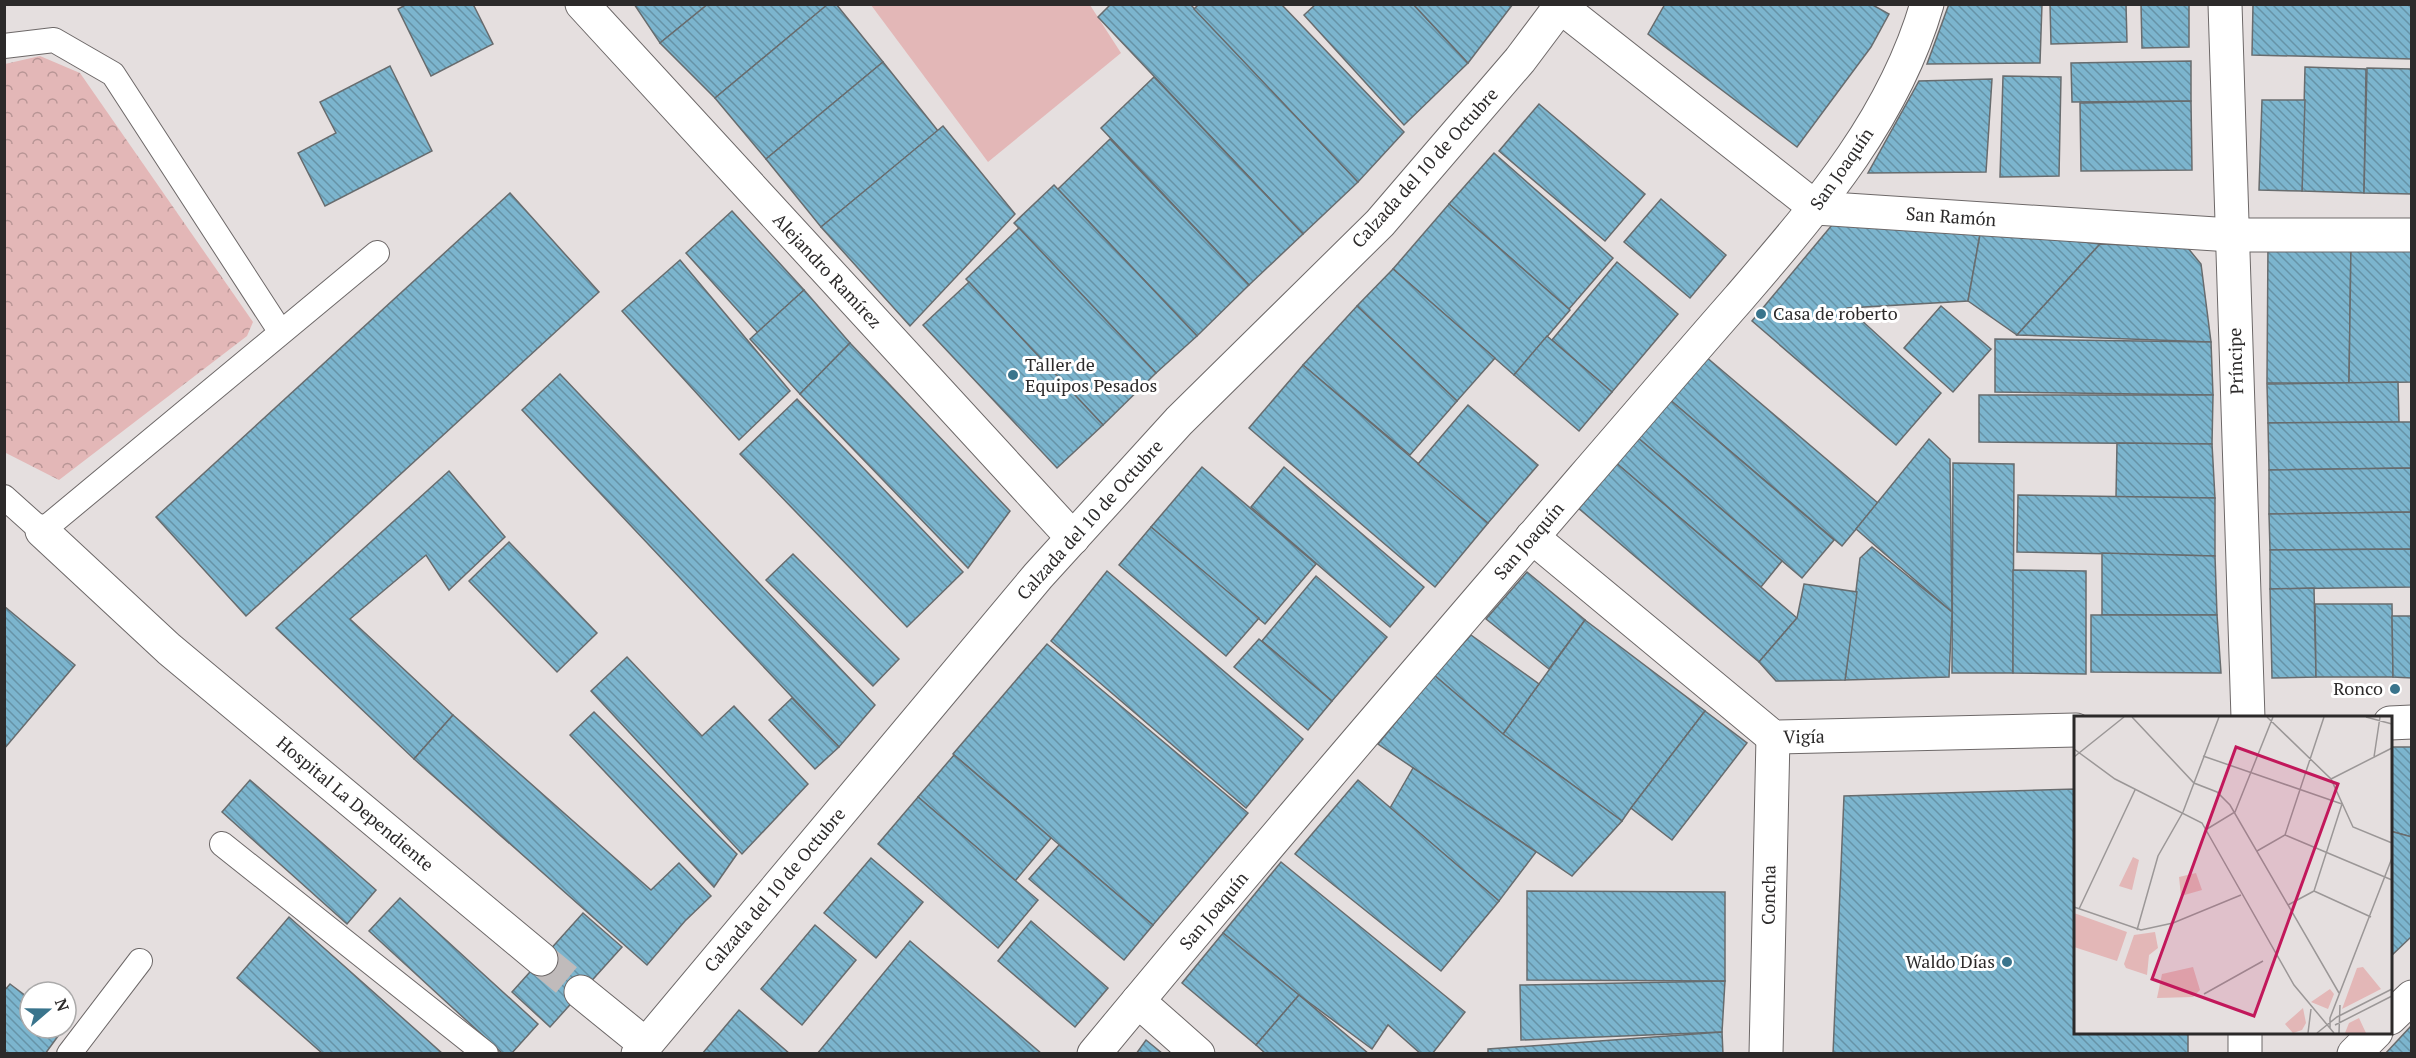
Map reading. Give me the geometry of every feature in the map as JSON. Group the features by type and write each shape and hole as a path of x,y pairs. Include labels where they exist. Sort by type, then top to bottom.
{"street":[{"name":"Alejandro Ramírez","path":"582,4 1072,538"},
{"name":"San Joaquín","path":"1094,1053 1532,537 1816,208 1865,139 1896,86 1920,28 1927,4"},
{"name":"Príncipe","path":"2225,4 2248,716"},
{"name":"Calzada del 10 de Octubre","path":"641,1049 1072,538 1179,421 1380,223 1520,60 1562,6"},
{"path":"1562,6 1816,208"},
{"name":"San Ramón","path":"1816,208 2231,235 2412,235"},
{"name":"Hospital La Dependiente","path":"42,531 169,649 541,959"},
{"name":"Vigía","path":"1532,537 1773,738 2074,730"},
{"path":"2392,723 2412,722"},
{"name":"Concha","path":"1766,1053 1773,738"},
{"path":"581,992 641,1049"},
{"path":"2392,1017 2412,997"},
{"path":"1138,1001 1198,1053"},
{"path":"2245,1034 2245,1053"},
{"path":"2354,1053 2374,1034"}],"lane":[{"path":"4,46 54,40 113,74 280,331"},
{"path":"4,497 42,531 280,331 377,253"},
{"path":"222,844 486,1053"},
{"path":"69,1053 140,961"}],"green space":[{"path":"871,5 1090,5 1121,53 988,162"},
{"path":"40,56 80,73 253,322 247,336 59,480 4,452 5,64"}],"building":[{"path":"407,4 473,4 493,44 431,76 398,9"},
{"path":"634,4 708,4 660,43"},
{"path":"708,4 829,4 715,98 660,43"},
{"path":"828,4 836,4 883,62 766,159 715,98"},
{"path":"1111,4 1190,4 1358,182 1303,234 1098,17"},
{"path":"1199,4 1281,4 1404,132 1358,182 1194,9"},
{"path":"1316,4 1413,4 1468,63 1404,125 1304,15"},
{"path":"1413,4 1513,4 1468,63"},
{"path":"1665,4 1871,4 1889,14 1871,47 1797,147 1648,34"},
{"path":"1949,4 2042,4 2040,63 1927,64"},
{"path":"2050,4 2126,4 2127,42 2051,44"},
{"path":"2141,4 2189,4 2189,47 2142,48"},
{"path":"2253,4 2412,4 2412,59 2252,55"},
{"path":"2191,61 2191,101 2072,102 2071,63"},
{"path":"883,62 938,131 821,227 766,159"},
{"path":"390,66 432,151 325,206 298,153 336,133 320,102"},
{"path":"2305,67 2366,69 2364,193 2302,191"},
{"path":"2367,68 2412,69 2412,194 2364,193"},
{"path":"2003,76 2061,77 2059,176 2000,177"},
{"path":"1154,77 1303,234 1249,285 1101,128"},
{"path":"1992,79 1986,172 1868,173 1919,81"},
{"path":"2262,100 2305,100 2302,191 2259,190"},
{"path":"2191,101 2192,170 2081,171 2080,103"},
{"path":"1539,104 1645,194 1605,241 1499,151"},
{"path":"943,126 1015,214 910,326 821,227"},
{"path":"1110,139 1249,285 1197,336 1058,189"},
{"path":"1494,153 1613,258 1569,309 1449,204"},
{"path":"1054,185 1197,336 1156,373 1014,223"},
{"path":"510,193 599,292 246,616 156,517"},
{"path":"1661,199 1726,255 1690,298 1624,242"},
{"path":"1449,204 1570,310 1514,375 1393,269"},
{"path":"732,211 804,290 758,333 686,253"},
{"path":"1842,213 1981,229 1968,301 1848,308 1941,393 1896,445 1752,321"},
{"path":"1019,228 1156,373 1103,425 966,279"},
{"path":"1981,229 2100,244 2017,335 1968,301"},
{"path":"2268,243 2351,244 2349,383 2267,383"},
{"path":"2100,244 2187,247 2201,264 2211,342 2017,335"},
{"path":"2351,244 2412,248 2412,382 2349,383"},
{"path":"680,260 790,391 739,440 622,311"},
{"path":"1617,262 1678,314 1612,392 1552,340"},
{"path":"1393,269 1495,358 1457,401 1357,306"},
{"name":"Taller de Equipos Pesados","path":"969,282 1103,425 1057,468 923,325"},
{"path":"804,290 850,343 800,394 750,339"},
{"path":"1357,306 1457,401 1410,455 1303,365"},
{"path":"1941,306 1991,349 1953,392 1904,348"},
{"path":"1547,336 1612,392 1579,431 1514,375"},
{"path":"1995,339 2211,342 2213,395 1995,392"},
{"path":"850,343 1010,511 968,568 800,394"},
{"path":"1705,356 1878,503 1842,546 1669,399"},
{"path":"1303,365 1488,523 1435,587 1249,428"},
{"path":"560,374 875,705 839,747 522,410"},
{"path":"2398,382 2399,422 2268,423 2267,384"},
{"path":"1979,395 2213,395 2212,444 1979,442"},
{"path":"797,399 963,572 907,627 740,454"},
{"path":"1669,399 1834,540 1802,578 1637,437"},
{"path":"1468,405 1538,465 1488,523 1418,464"},
{"path":"2412,422 2412,468 2269,470 2268,423"},
{"path":"1637,437 1782,561 1761,587 1615,462"},
{"path":"1929,439 1950,459 1952,612 1856,529"},
{"path":"2117,443 2212,444 2215,498 2116,497"},
{"path":"1615,462 1797,618 1759,662 1577,507"},
{"path":"1953,463 2014,464 2013,673 1952,673"},
{"path":"1202,467 1316,564 1265,624 1151,527"},
{"path":"1284,467 1424,587 1390,627 1251,507"},
{"path":"2412,468 2412,512 2269,514 2269,470"},
{"path":"449,471 505,537 449,590 426,555 350,619 453,715 414,759 276,628"},
{"path":"2018,495 2215,498 2215,556 2017,552"},
{"path":"2412,512 2412,549 2270,550 2269,514"},
{"path":"1151,527 1259,618 1226,656 1119,565"},
{"path":"509,542 597,633 557,672 469,581"},
{"path":"1872,547 1952,612 1949,677 1845,680 1860,558"},
{"path":"2412,549 2412,587 2270,589 2270,550"},
{"path":"2102,553 2215,556 2217,615 2102,615"},
{"path":"793,554 899,659 873,686 766,580"},
{"path":"2013,570 2086,571 2086,674 2013,673"},
{"path":"1107,571 1303,739 1246,808 1051,641"},
{"path":"1527,572 1585,620 1549,669 1486,619"},
{"path":"1316,576 1387,637 1332,701 1262,641"},
{"path":"1804,584 1857,592 1845,680 1776,681 1759,662 1797,618"},
{"path":"2314,588 2316,677 2272,678 2270,589"},
{"path":"2315,604 2392,604 2393,677 2316,677"},
{"path":"4,606 75,665 4,749"},
{"path":"2091,615 2217,615 2221,673 2091,672"},
{"path":"2392,616 2412,616 2412,678 2393,677"},
{"path":"1585,620 1705,711 1622,821 1503,734"},
{"path":"1471,635 1539,684 1503,734 1434,675"},
{"path":"1259,639 1332,701 1308,730 1234,667"},
{"path":"1047,644 1248,813 1153,925 953,754"},
{"path":"627,657 702,736 734,706 808,784 742,854 591,691"},
{"path":"1434,675 1503,734 1622,821 1572,876 1378,744"},
{"path":"792,698 839,747 815,769 769,720"},
{"path":"1705,711 1747,743 1672,840 1631,808"},
{"path":"594,712 737,854 714,887 570,735"},
{"path":"453,715 651,890 679,863 711,896 685,921 647,965 414,759"},
{"path":"2392,747 2412,747 2412,837 2392,832"},
{"path":"954,755 1051,838 1015,881 918,797"},
{"path":"1413,768 1536,852 1499,901 1390,808"},
{"path":"250,780 376,890 347,924 222,812"},
{"path":"1358,780 1499,901 1441,971 1295,854"},
{"path":"2074,789 2074,1034 2188,1034 2188,1054 1833,1054 1844,796"},
{"path":"918,797 1038,900 998,948 878,844"},
{"path":"2392,832 2412,837 2412,936 2392,955"},
{"path":"1059,845 1153,925 1124,960 1029,879"},
{"path":"871,858 923,902 876,958 824,913"},
{"path":"1281,862 1465,1012 1432,1054 1421,1054 1388,1025 1372,1049 1299,995 1223,933"},
{"path":"1527,891 1725,892 1725,981 1527,980"},
{"path":"400,898 538,1024 511,1054 503,1054 369,931"},
{"path":"583,913 622,947 550,1027 512,992"},
{"path":"289,917 443,1054 323,1054 237,978"},
{"path":"1031,921 1108,988 1075,1027 998,961"},
{"path":"815,925 856,960 802,1025 761,989"},
{"path":"1223,933 1299,995 1256,1045 1182,983"},
{"path":"910,941 1042,1054 817,1054"},
{"path":"1725,981 1722,1032 1521,1040 1520,985"},
{"path":"10,984 18,990 18,1040 55,1040 45,1054 4,1054 4,991"},
{"path":"1299,995 1369,1054 1266,1054 1256,1045"},
{"path":"739,1010 790,1054 702,1054"},
{"path":"2412,1025 2412,1054 2385,1054"},
{"path":"1722,1032 1723,1054 1488,1054 1488,1049"},
{"path":"1146,1040 1163,1054 1136,1054"}],"tunnel":[{"path":"541,959 581,992"}],"place":[{"name":"Casa de roberto","path":"1761,314"},
{"name":"Taller de Equipos Pesados","path":"1013,375"},
{"name":"Ronco","path":"2395,689"},
{"name":"Waldo Días","path":"2007,962"}]}
